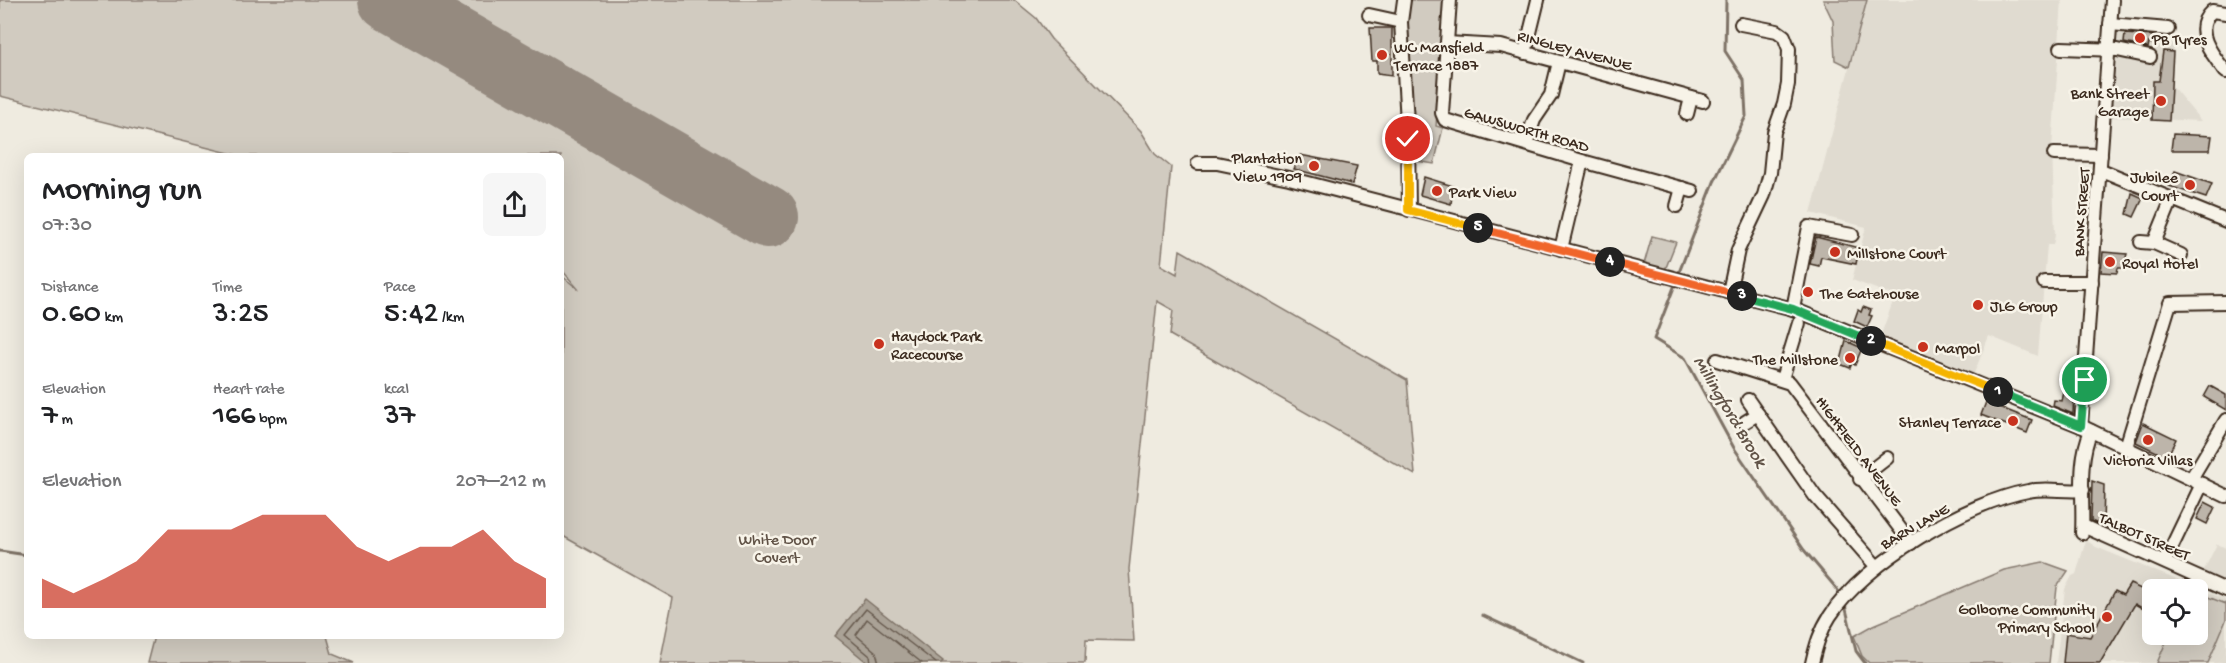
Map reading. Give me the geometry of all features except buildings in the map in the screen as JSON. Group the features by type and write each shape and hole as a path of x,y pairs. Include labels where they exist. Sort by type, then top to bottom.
{"street":[{"path":"1404,0 1401,22 1408,139 1408,210"},
{"name":"GAWSWORTH ROAD","path":"1450,0 1442,113 1445,120 1582,161 1687,189 1677,206"},
{"path":"1525,52 1538,0"},
{"name":"BANK STREET","path":"2083,530 2091,282 2112,0"},
{"path":"2226,14 2212,11 2204,20 2204,30 2207,47 2226,72"},
{"path":"1369,15 1401,22"},
{"path":"2110,24 2168,29"},
{"path":"1729,292 1740,244 1768,183 1774,132 1788,84 1789,49 1784,36 1777,31 1741,25"},
{"name":"RINGLEY AVENUE","path":"1447,43 1501,46 1697,100 1687,114"},
{"path":"2061,48 2108,49 2150,57"},
{"path":"1526,143 1534,120 1551,94 1559,62"},
{"path":"2054,154 2101,154"},
{"path":"1562,249 1582,161"},
{"path":"1198,163 1218,163 1289,178 1793,309 2086,428 2226,496"},
{"path":"2101,170 2226,221"},
{"path":"2154,243 2172,199"},
{"path":"1793,309 1809,227 1852,235"},
{"path":"2141,242 2154,243 2181,255"},
{"path":"2044,282 2091,282"},
{"path":"2126,447 2170,303 2226,302"},
{"path":"1717,360 1737,368 1782,379 1799,323"},
{"name":"HIGHFIELD AVENUE","path":"1782,379 1790,383 1860,480 1911,543"},
{"path":"1748,400 1815,496 1877,567"},
{"path":"1745,422 1758,414"},
{"path":"2165,561 2197,482 2226,420"},
{"path":"1860,480 1887,458"},
{"name":"BARN LANE","path":"1812,663 1820,635 1840,602 1877,567 1911,543 1964,515 2013,495 2040,489 2083,490"},
{"name":"TALBOT STREET","path":"2083,530 2165,561 2226,590"}],"shaded area":[{"path":"1867,0 2062,0 2052,149 2055,235 2053,245 2047,245 2038,356 1989,336 1973,376 1879,340 1895,296 1852,280 1866,227 1811,213"},
{"path":"2117,28 2167,34 2174,45 2172,86 2201,121 2110,117 2118,46 2115,44"},
{"name":"Golborne Community Primary School","path":"2086,540 2096,547 2174,579 2142,579 2142,645 2208,645 2208,593 2226,600 2226,663 2056,663 2065,589 2072,576 2076,574"},
{"path":"2217,544 2226,548 2226,589 2201,576"}],"green space":[{"name":"Haydock Park Racecourse","path":"0,0 1014,0 1036,18 1051,39 1141,131 1155,154 1171,167 1161,265 1177,274 1180,250 1407,380 1415,475 1170,335 1173,310 1157,301 1129,569 1134,641 1086,640 1085,663 660,663 673,598 564,537 564,278 579,290 564,272 564,153 229,153 0,96"},
{"path":"1406,0 1446,0 1436,126 1443,128 1434,164 1417,161 1414,158 1406,76"},
{"path":"1823,0 1867,0 1849,67 1835,60 1833,21"},
{"path":"1652,236 1676,242 1665,270 1644,264"},
{"path":"2043,562 2068,571 2057,587 2049,663 1869,663 1862,656 1854,636 1874,625 2004,570"},
{"path":"2208,597 2226,604 2226,620 2208,663 2157,663 2165,645 2208,645"},
{"path":"153,639 328,639 332,654 354,663 147,663"}],"water":[{"path":"865,599 943,661 941,663 868,663 835,636"}],"waterway":[{"name":"Millingford Brook","path":"1678,275 1714,182 1746,116 1744,80 1725,51 1726,0"},
{"name":"Millingford Brook","path":"1676,282 1654,339 1685,358 1734,448 1804,550 1841,596"},
{"path":"0,551 24,555"},
{"name":"Millingford Brook","path":"1845,605 1856,651 1865,663"},
{"path":"1482,615 1583,663"}],"runway":[{"path":"389,0 768,217"}],"place":[{"name":"PB Tyres","path":"2140,38"},
{"name":"WC Mansfield Terrace 1887","path":"1382,55"},
{"name":"Bank Street Garage","path":"2161,101"},
{"name":"Plantation View 1909","path":"1314,166"},
{"name":"Jubilee Court","path":"2190,185"},
{"name":"Park View","path":"1437,191"},
{"name":"Millstone Court","path":"1835,252"},
{"name":"Royal Hotel","path":"2110,262"},
{"name":"The Gatehouse","path":"1808,292"},
{"name":"JLG Group","path":"1978,305"},
{"name":"Haydock Park Racecourse","path":"879,344"},
{"name":"Marpol","path":"1923,347"},
{"name":"The Millstone","path":"1850,358"},
{"name":"Stanley Terrace","path":"2013,421"},
{"name":"Victoria Villas","path":"2148,440"},
{"name":"Golborne Community Primary School","path":"2107,617"}],"route":[{"path":"1408,139 1408,210 1793,309 2081,426 2085,380"}],"park label":[{"name":"White Door Covert","path":"777,547"}]}
